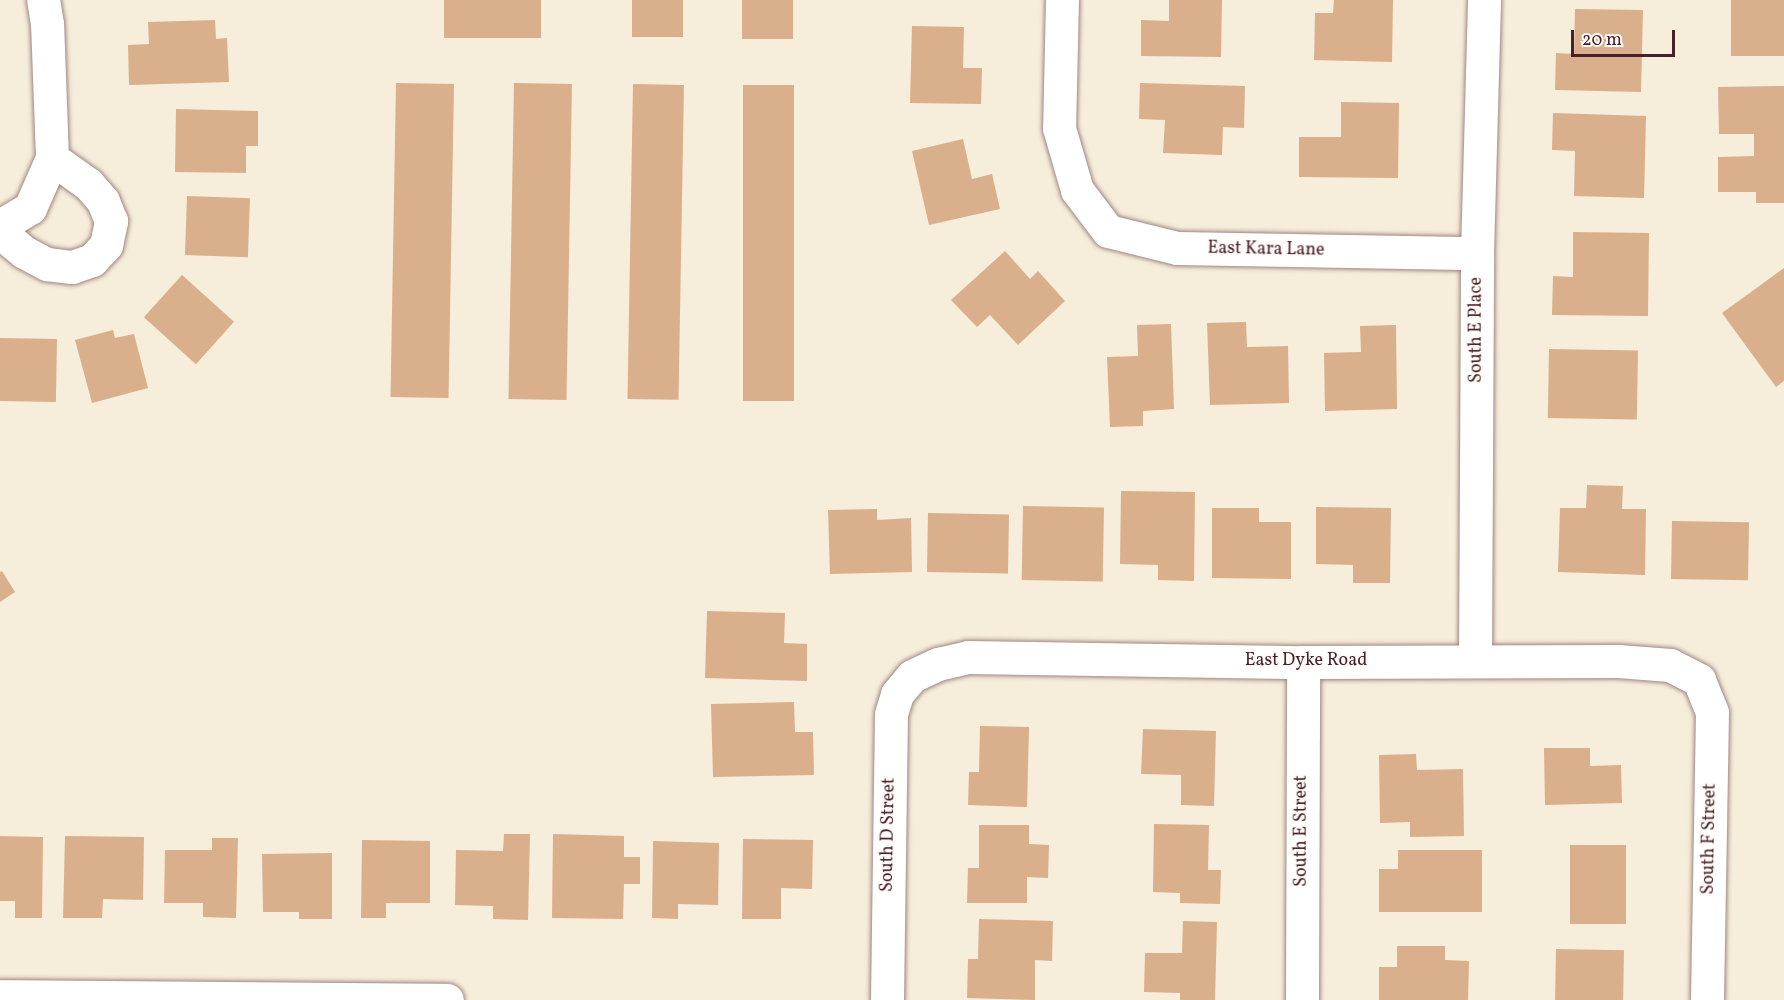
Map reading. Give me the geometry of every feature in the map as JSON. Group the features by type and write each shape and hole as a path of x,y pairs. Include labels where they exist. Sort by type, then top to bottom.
{"street":[{"path":"0,226 30,208 52,158 47,24 43,0"},
{"name":"East Kara Lane","path":"1062,0 1059,128 1077,190 1108,231 1177,248 1478,253"},
{"name":"South E Place","path":"1475,660 1478,253 1484,0"},
{"path":"0,232 24,252 47,264 72,267 92,260 106,245 111,221 103,201 88,184 52,158"},
{"name":"East Dyke Road","path":"912,676 938,664 968,657 1303,662 1618,661 1670,665 1699,680"},
{"name":"South E Street","path":"1302,1000 1303,662"},
{"name":"South D Street","path":"887,1000 891,714 897,694 912,676"},
{"name":"South F Street","path":"1699,680 1712,713 1707,1000"},
{"path":"0,996 447,1000"}],"building":[{"path":"444,0 541,0 541,38 444,38"},
{"path":"632,0 683,0 683,37 632,37"},
{"path":"742,0 793,0 793,39 742,39"},
{"path":"1169,0 1222,0 1221,57 1141,56 1141,20 1169,21"},
{"path":"1334,0 1393,0 1392,62 1314,60 1315,13 1333,13"},
{"path":"1731,0 1784,0 1784,56 1731,56"},
{"path":"1575,9 1643,10 1641,92 1555,90 1556,53 1574,54"},
{"path":"215,20 216,39 227,38 229,82 129,85 128,45 149,44 148,22"},
{"path":"912,26 964,27 963,68 982,68 981,104 910,103"},
{"path":"396,83 454,84 449,398 391,397"},
{"path":"514,83 572,84 566,400 508,399"},
{"path":"1140,83 1245,86 1244,128 1223,127 1222,155 1163,153 1165,120 1139,119"},
{"path":"633,84 684,85 678,400 628,399"},
{"path":"743,85 794,85 794,401 743,401"},
{"path":"1784,86 1784,203 1756,203 1756,192 1718,192 1718,157 1754,156 1754,134 1719,134 1718,87"},
{"path":"1341,102 1399,103 1398,178 1299,177 1299,137 1341,137"},
{"path":"176,109 258,111 258,146 246,146 246,173 175,172"},
{"path":"1553,113 1646,116 1644,198 1574,196 1575,151 1552,150"},
{"path":"963,139 972,179 992,174 1000,209 929,225 912,151"},
{"path":"187,196 250,198 248,257 185,255"},
{"path":"1573,232 1649,233 1648,316 1552,315 1553,276 1573,277"},
{"path":"1005,251 1030,279 1038,271 1065,301 1018,345 990,315 977,327 951,300"},
{"path":"1784,268 1784,381 1776,387 1722,313"},
{"path":"182,275 234,322 196,364 144,317"},
{"path":"1246,322 1247,347 1288,346 1289,403 1210,405 1207,323"},
{"path":"1171,324 1174,409 1143,411 1143,426 1110,427 1107,357 1138,356 1137,325"},
{"path":"1396,325 1397,409 1325,411 1324,353 1361,352 1360,326"},
{"path":"113,330 115,338 134,334 148,388 92,403 75,340"},
{"path":"0,338 57,339 56,402 0,401"},
{"path":"1549,349 1638,351 1637,420 1548,418"},
{"path":"1587,485 1623,486 1622,509 1646,509 1645,575 1558,572 1560,508 1586,508"},
{"path":"1121,491 1195,492 1194,581 1158,580 1158,565 1120,564"},
{"path":"1023,506 1104,507 1103,581 1022,580"},
{"path":"1316,507 1391,508 1390,583 1353,583 1353,565 1316,564"},
{"path":"1212,508 1259,508 1259,522 1291,522 1291,579 1212,578"},
{"path":"877,509 877,520 911,518 912,572 830,574 828,510"},
{"path":"928,513 1009,514 1008,573 927,572"},
{"path":"1672,521 1749,522 1748,580 1671,579"},
{"path":"2,571 15,592 0,602 0,572"},
{"path":"707,611 785,613 784,643 807,644 807,681 705,678"},
{"path":"794,702 795,732 813,732 814,775 713,777 711,704"},
{"path":"980,726 1029,727 1027,807 968,805 969,772 979,772"},
{"path":"1143,729 1216,731 1214,806 1181,805 1181,775 1141,774"},
{"path":"1544,748 1590,748 1590,766 1621,765 1622,803 1545,805"},
{"path":"1416,754 1417,770 1463,769 1464,836 1410,837 1410,822 1380,823 1379,755"},
{"path":"1154,824 1209,825 1208,870 1221,870 1220,904 1180,903 1180,893 1153,892"},
{"path":"979,825 1029,825 1029,844 1049,845 1048,878 1027,877 1027,903 967,903 968,868 979,868"},
{"path":"504,834 530,834 528,920 493,919 493,906 455,905 456,850 503,851"},
{"path":"553,834 624,836 624,857 640,857 640,884 624,884 623,919 552,918"},
{"path":"0,836 43,837 42,918 15,918 15,901 0,901"},
{"path":"65,836 144,837 143,900 103,899 102,918 63,918"},
{"path":"212,838 238,838 236,918 203,917 203,903 164,903 165,850 212,850"},
{"path":"743,839 813,840 812,889 781,888 781,919 742,919"},
{"path":"362,840 430,841 430,903 386,903 386,918 361,918"},
{"path":"653,841 719,843 718,905 678,904 678,919 652,918"},
{"path":"1570,845 1626,845 1626,924 1570,924"},
{"path":"1398,850 1482,850 1482,912 1379,912 1379,869 1398,869"},
{"path":"332,853 332,919 299,919 299,912 263,912 262,854"},
{"path":"979,919 1053,921 1052,961 1035,960 1035,1000 967,998 968,959 978,959"},
{"path":"1183,921 1217,922 1215,1000 1180,1000 1180,993 1144,992 1145,953 1182,953"},
{"path":"1397,946 1445,946 1445,960 1469,961 1468,1000 1379,1000 1379,967 1397,967"},
{"path":"1556,949 1624,950 1623,1000 1555,1000"}]}
